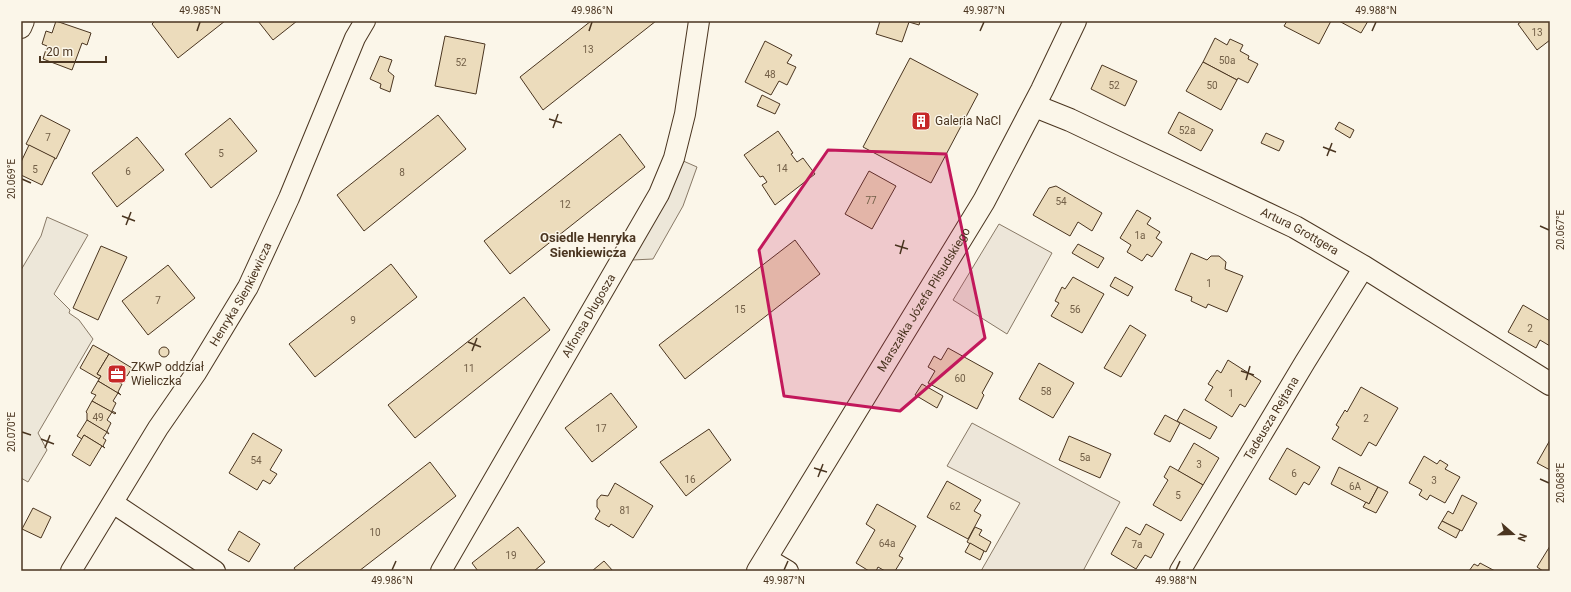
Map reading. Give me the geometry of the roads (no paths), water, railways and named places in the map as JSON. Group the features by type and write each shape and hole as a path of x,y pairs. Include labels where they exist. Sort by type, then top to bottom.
{"main road":[{"name":"Marszałka Józefa Piłsudskiego","path":"762,565 978,212 1034,106 1075,21"},
{"name":"Artura Grottgera","path":"1034,106 1093,131 1295,227 1364,267 1550,384"}],"street":[{"path":"21,28 24,21"},
{"name":"Henryka Sienkiewicza","path":"71,571 158,428 196,373 248,287 289,198 355,38 364,21"},
{"name":"Alfonsa Długosza","path":"441,571 659,194 674,158 685,114 699,21"},
{"name":"Tadeusza Rejtana","path":"1180,571 1364,267"},
{"path":"112,503 215,571"},
{"path":"762,565 788,571"}],"place":[{"name":"Galeria NaCl","path":"921,121"},
{"name":"ZKwP oddział Wieliczka","path":"117,374"}],"district":[{"name":"Osiedle Henryka Sienkiewicza","path":"588,244"}]}
